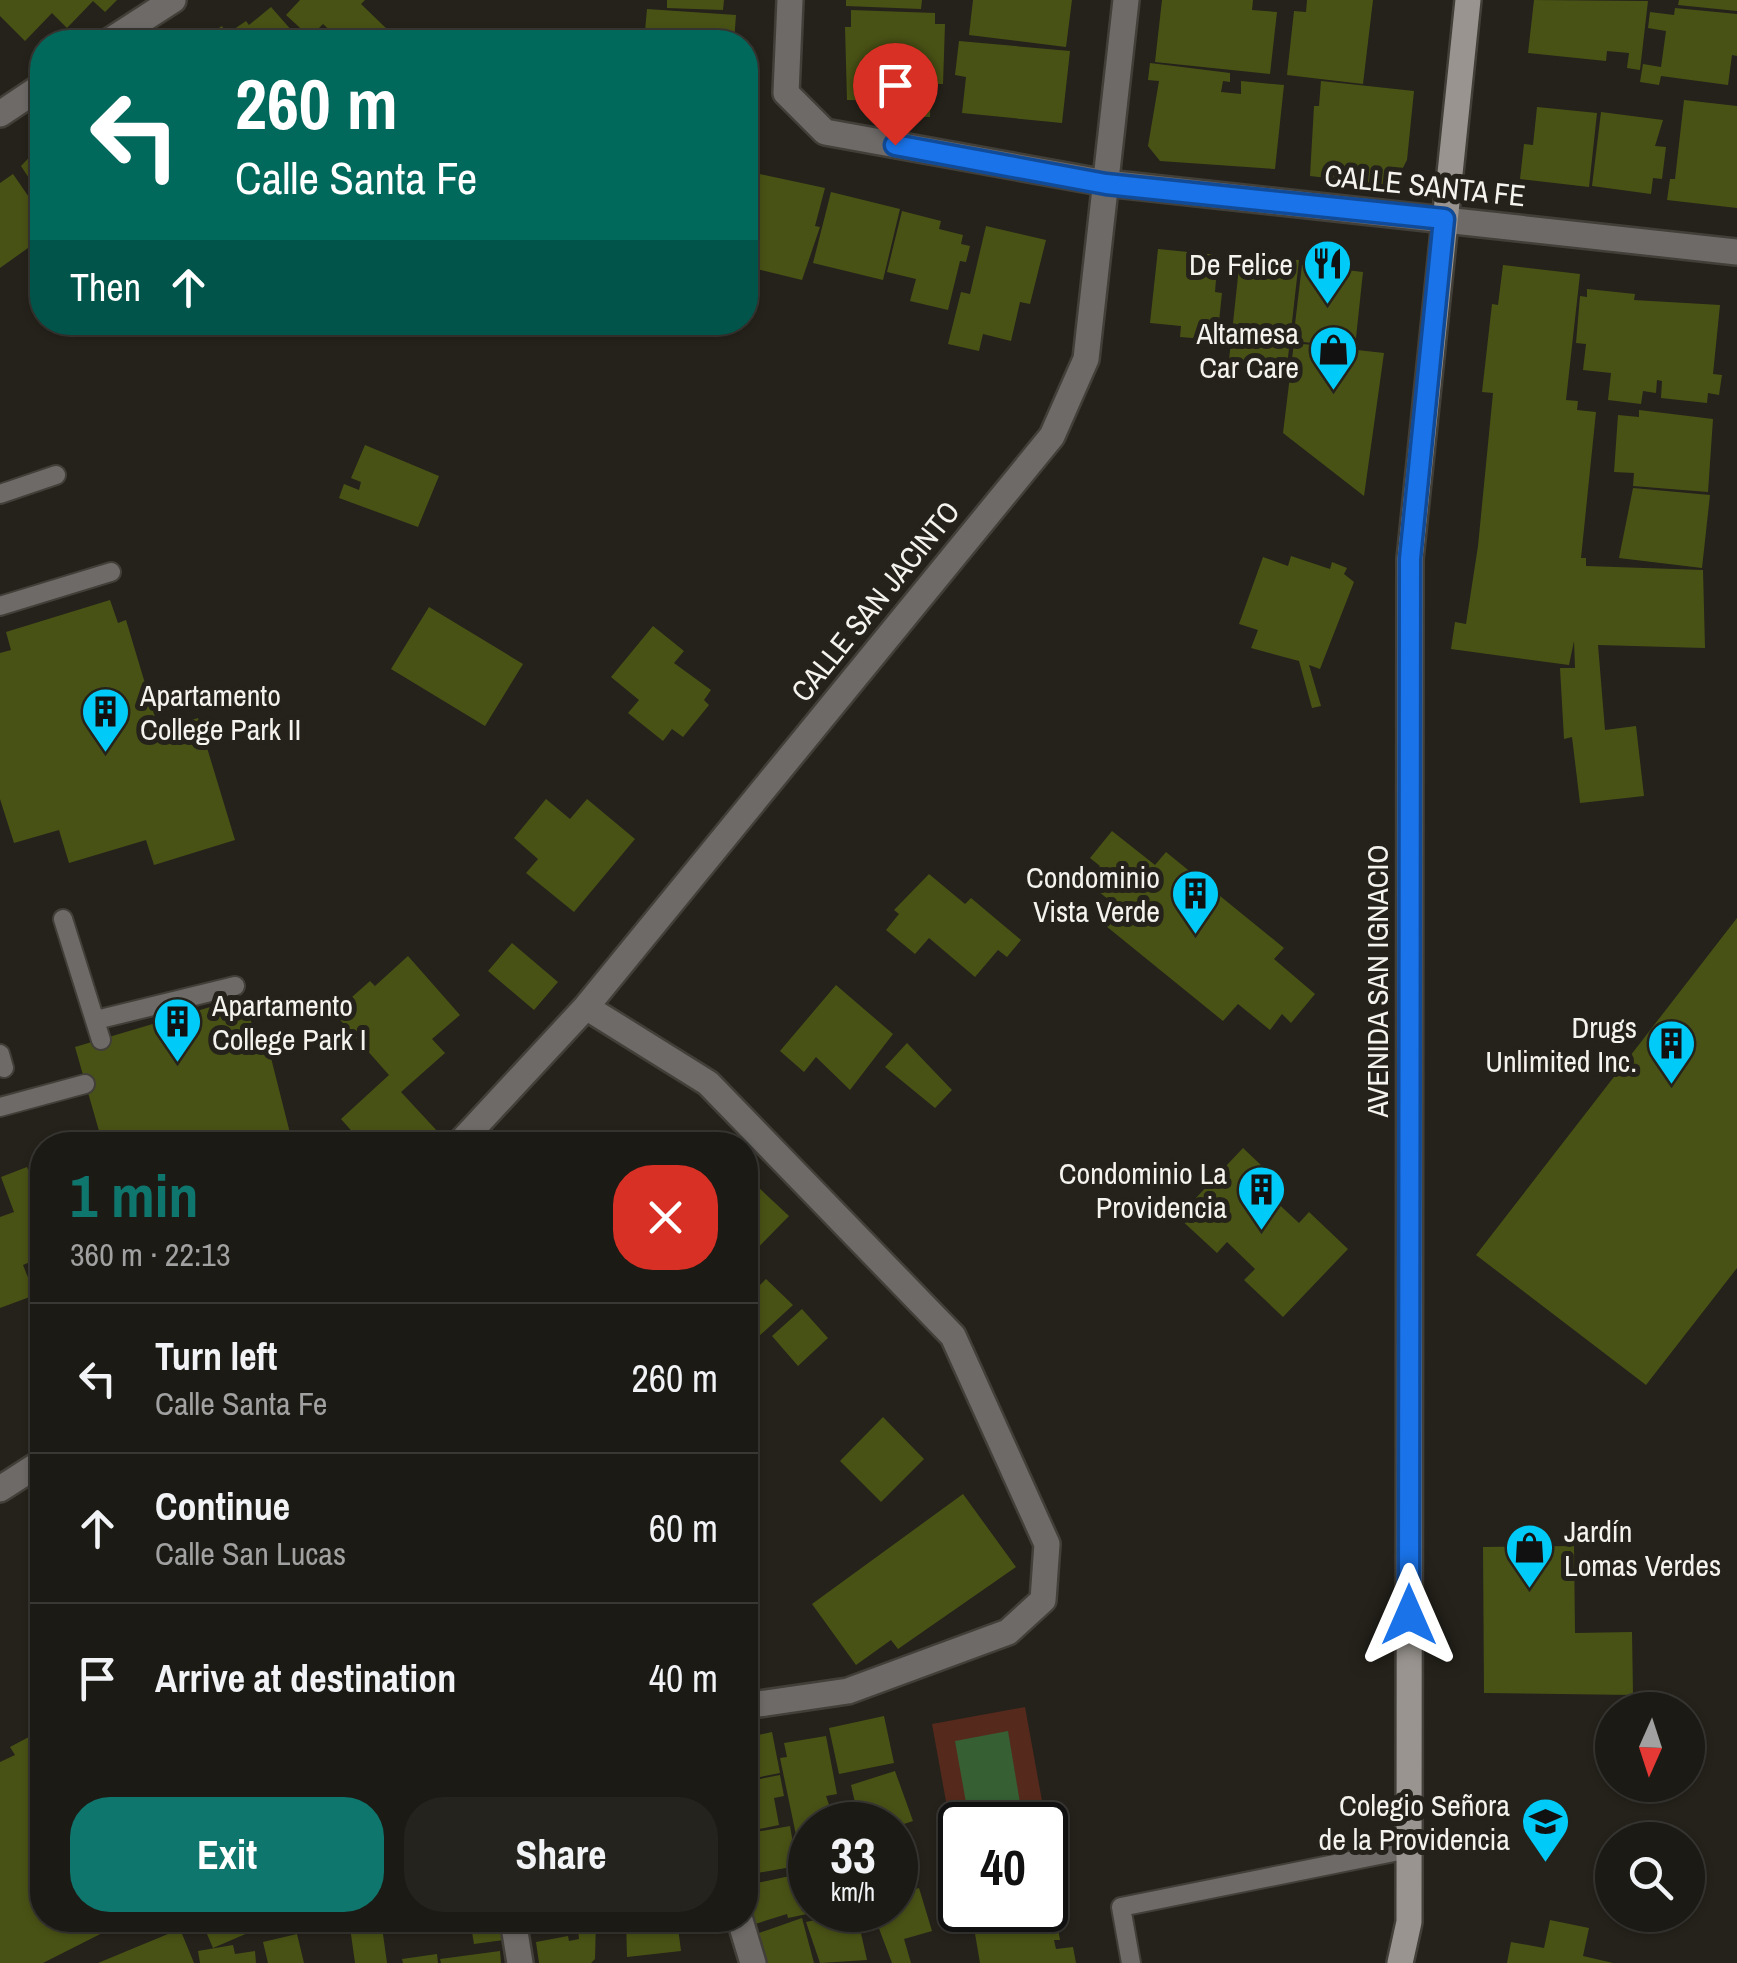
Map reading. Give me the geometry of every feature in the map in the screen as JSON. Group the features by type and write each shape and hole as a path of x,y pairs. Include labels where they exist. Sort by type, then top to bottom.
{"street":[{"path":"127,30 173,0"},
{"name":"CALLE SANTA FE","path":"790,0 786,92 825,132 1106,184 1737,252"},
{"name":"CALLE SAN JACINTO","path":"470,1132 586,1007 1052,436 1086,358 1126,0"},
{"name":"AVENIDA SAN IGNACIO","path":"1400,1963 1409,1922 1410,559 1468,0"},
{"path":"0,114 30,94"},
{"path":"586,1007 708,1083 755,1132"},
{"path":"758,1135 953,1336 1047,1544 1043,1600 1008,1632 848,1691 758,1704"},
{"path":"0,1489 30,1470"},
{"path":"515,1932 520,1963"},
{"path":"744,1932 753,1963"}],"lane":[{"path":"0,494 56,475"},
{"path":"0,606 110,572"},
{"path":"63,919 101,1040"},
{"path":"96,1020 235,986"},
{"path":"0,1107 86,1084"},
{"path":"1131,1963 1121,1907 1409,1850"}],"shaded area":[{"path":"1025,1707 1042,1802 946,1802 932,1724"},
{"path":"1008,1731 1020,1802 966,1802 955,1741"}],"building":[{"path":"0,0 117,0 105,12 93,1 67,28 52,13 36,30 30,30 25,41 0,16"},
{"path":"300,0 365,0 361,4 388,30 329,30 323,24 317,30 302,30 286,15"},
{"path":"667,0 724,0 723,10 667,8"},
{"path":"846,0 922,0 921,9 846,6"},
{"path":"973,0 1072,0 1066,47 969,35"},
{"path":"1162,0 1253,0 1252,10 1277,12 1270,74 1155,62"},
{"path":"1307,0 1373,0 1363,84 1287,75 1294,11 1306,12"},
{"path":"1534,0 1648,1 1640,70 1627,68 1629,53 1607,51 1606,61 1528,53"},
{"path":"1679,0 1737,0 1737,11 1678,5"},
{"path":"271,7 291,30 233,30 246,21 249,25"},
{"path":"1675,8 1737,14 1737,56 1732,55 1728,85 1661,76 1659,85 1640,82 1643,64 1661,67 1666,31 1648,28 1650,12 1674,15"},
{"path":"647,9 736,15 735,30 645,30"},
{"path":"851,10 935,13 935,24 945,24 943,84 931,84 930,117 898,116 898,101 847,100 845,27 851,27"},
{"path":"959,41 1070,51 1062,123 962,113 966,77 955,75"},
{"path":"1150,63 1230,73 1230,82 1223,81 1221,92 1241,94 1241,81 1284,85 1275,169 1160,161 1148,146 1159,81 1148,80"},
{"path":"1321,81 1414,91 1407,160 1396,181 1390,185 1310,176 1314,106 1319,106"},
{"path":"1684,100 1737,106 1737,208 1667,200 1670,179 1675,179"},
{"path":"1537,107 1597,113 1589,187 1520,179 1524,144 1533,145"},
{"path":"1601,112 1663,120 1655,146 1666,147 1662,179 1653,178 1651,194 1592,186"},
{"path":"30,157 30,180 21,166"},
{"path":"13,174 30,199 30,247 0,268 0,183"},
{"path":"758,174 825,188 815,226 820,227 802,280 758,269"},
{"path":"831,192 900,209 883,280 813,263"},
{"path":"902,211 941,221 939,229 963,235 961,244 970,246 966,262 960,261 948,310 910,301 916,279 887,272"},
{"path":"986,226 1046,240 1030,304 1020,302 1011,341 983,334 979,351 948,344 961,292 970,294"},
{"path":"1158,249 1218,255 1215,292 1222,293 1217,340 1180,337 1181,326 1150,323"},
{"path":"1240,258 1299,260 1287,366 1229,360"},
{"name":"De Felice","path":"1302,265 1363,272 1355,347 1293,341"},
{"path":"1503,265 1580,274 1566,400 1578,401 1577,410 1596,412 1581,558 1586,558 1586,566 1703,570 1705,648 1598,645 1605,730 1636,726 1644,796 1580,803 1572,737 1564,739 1560,668 1575,668 1574,641 1569,665 1451,649 1455,622 1466,624 1478,546 1493,393 1482,392 1492,304 1498,305"},
{"path":"1587,289 1635,294 1634,300 1720,305 1713,374 1722,375 1719,395 1708,393 1707,403 1661,398 1662,381 1657,380 1656,393 1643,391 1641,404 1608,400 1611,373 1583,370 1586,344 1576,343 1580,296 1587,297"},
{"name":"Altamesa Car Care","path":"1294,343 1384,353 1364,496 1283,433"},
{"path":"1639,410 1713,419 1708,492 1633,486 1634,473 1614,472 1618,415 1639,417"},
{"path":"365,445 439,476 418,527 339,498 344,484 359,490 361,482 351,478"},
{"path":"1633,488 1710,495 1702,568 1619,558"},
{"path":"1291,556 1330,569 1332,562 1347,568 1344,574 1354,582 1320,669 1309,665 1321,706 1312,708 1299,661 1251,648 1258,630 1239,624 1263,557 1288,566"},
{"name":"Apartamento College Park II","path":"110,600 118,623 126,620 159,730 198,718 235,840 154,865 146,840 69,863 59,830 14,843 0,799 0,653 11,650 6,632"},
{"path":"429,607 523,664 485,726 391,669"},
{"path":"653,626 684,651 674,663 711,690 704,700 709,705 683,737 672,729 663,741 628,713 639,700 611,677"},
{"path":"546,799 570,819 587,799 635,839 574,912 526,873 538,859 514,838"},
{"name":"Condominio Vista Verde","path":"1112,831 1155,865 1166,852 1284,948 1274,959 1315,994 1291,1023 1282,1014 1270,1030 1238,1004 1223,1021 1106,926 1120,909 1087,882 1100,866 1090,858"},
{"path":"929,874 965,904 971,898 1021,940 1007,957 998,950 975,977 929,938 915,954 886,930 899,914 894,910"},
{"name":"Drugs Unlimited Inc.","path":"1737,918 1737,1268 1646,1385 1476,1255"},
{"path":"512,943 558,982 534,1010 488,971"},
{"path":"408,956 460,1015 432,1039 445,1053 401,1092 438,1132 352,1132 341,1119 389,1075 334,1013 370,981 375,986"},
{"path":"836,985 893,1034 850,1090 816,1057 804,1072 780,1051"},
{"name":"Apartamento College Park I","path":"244,997 258,1045 267,1042 290,1132 99,1132 75,1047"},
{"path":"907,1043 952,1090 935,1108 885,1067"},
{"name":"Condominio La Providencia","path":"1243,1148 1282,1185 1271,1197 1299,1223 1309,1212 1348,1249 1283,1317 1244,1280 1255,1269 1227,1242 1217,1253 1178,1217"},
{"path":"27,1167 30,1175 30,1262 23,1265 30,1282 30,1297 0,1308 0,1217 14,1212 1,1177"},
{"path":"758,1187 789,1216 758,1248"},
{"path":"766,1279 793,1305 758,1337 758,1287"},
{"path":"802,1309 828,1338 798,1366 772,1336"},
{"path":"883,1417 924,1459 881,1502 840,1461"},
{"path":"963,1494 1016,1567 898,1649 891,1640 856,1665 812,1604"},
{"name":"Jardín Lomas Verdes","path":"1574,1546 1575,1633 1632,1632 1633,1692 1484,1693 1483,1547"},
{"path":"884,1716 894,1763 839,1774 829,1728"},
{"path":"772,1732 780,1773 758,1777 758,1735"},
{"path":"30,1736 30,1932 104,1932 43,1963 0,1963 0,1762 15,1755 10,1747"},
{"path":"826,1736 837,1794 826,1796 828,1802 789,1802 780,1758 787,1757 784,1743"},
{"path":"895,1771 906,1802 855,1802 851,1785"},
{"path":"780,1775 784,1796 774,1798 779,1825 758,1829 758,1779"},
{"path":"788,1826 788,1868 758,1873 758,1832"},
{"path":"788,1876 788,1918 787,1914 758,1923 758,1883"},
{"path":"919,1888 932,1931 904,1939 911,1963 892,1963 880,1932 918,1932"},
{"path":"1550,1920 1589,1928 1583,1956 1613,1963 1507,1963 1511,1942 1544,1948"},
{"path":"788,1923 788,1932 806,1932 814,1963 765,1963 756,1934"},
{"path":"181,1932 194,1963 98,1963"},
{"path":"206,1932 250,1932 213,1948"},
{"path":"351,1932 383,1932 387,1963 355,1963"},
{"path":"472,1932 503,1932 504,1940 474,1944"},
{"path":"578,1932 596,1932 595,1959 591,1963 539,1963 536,1942 568,1936 569,1941 579,1939"},
{"path":"626,1932 679,1932 681,1951 627,1957"},
{"path":"809,1932 861,1932 867,1960 820,1963"},
{"path":"975,1932 1059,1932 1060,1940 1054,1940 1056,1949 1073,1947 1076,1963 980,1963"},
{"path":"297,1934 304,1963 268,1963 263,1942"},
{"path":"233,1945 235,1954 255,1951 256,1963 200,1963 198,1951"},
{"path":"500,1951 501,1963 441,1963 440,1959"},
{"path":"437,1954 438,1963 403,1963 402,1959"}],"place":[{"name":"De Felice","path":"1328,306"},
{"name":"Altamesa Car Care","path":"1334,392"},
{"name":"Apartamento College Park II","path":"105,754"},
{"name":"Condominio Vista Verde","path":"1195,936"},
{"name":"Apartamento College Park I","path":"177,1064"},
{"name":"Drugs Unlimited Inc.","path":"1672,1086"},
{"name":"Condominio La Providencia","path":"1262,1232"},
{"name":"Jardín Lomas Verdes","path":"1529,1590"},
{"name":"Colegio Señora de la Providencia","path":"1545,1864"}],"route":[{"path":"895,145 1106,184 1444,219 1410,559 1409,1615"}]}
